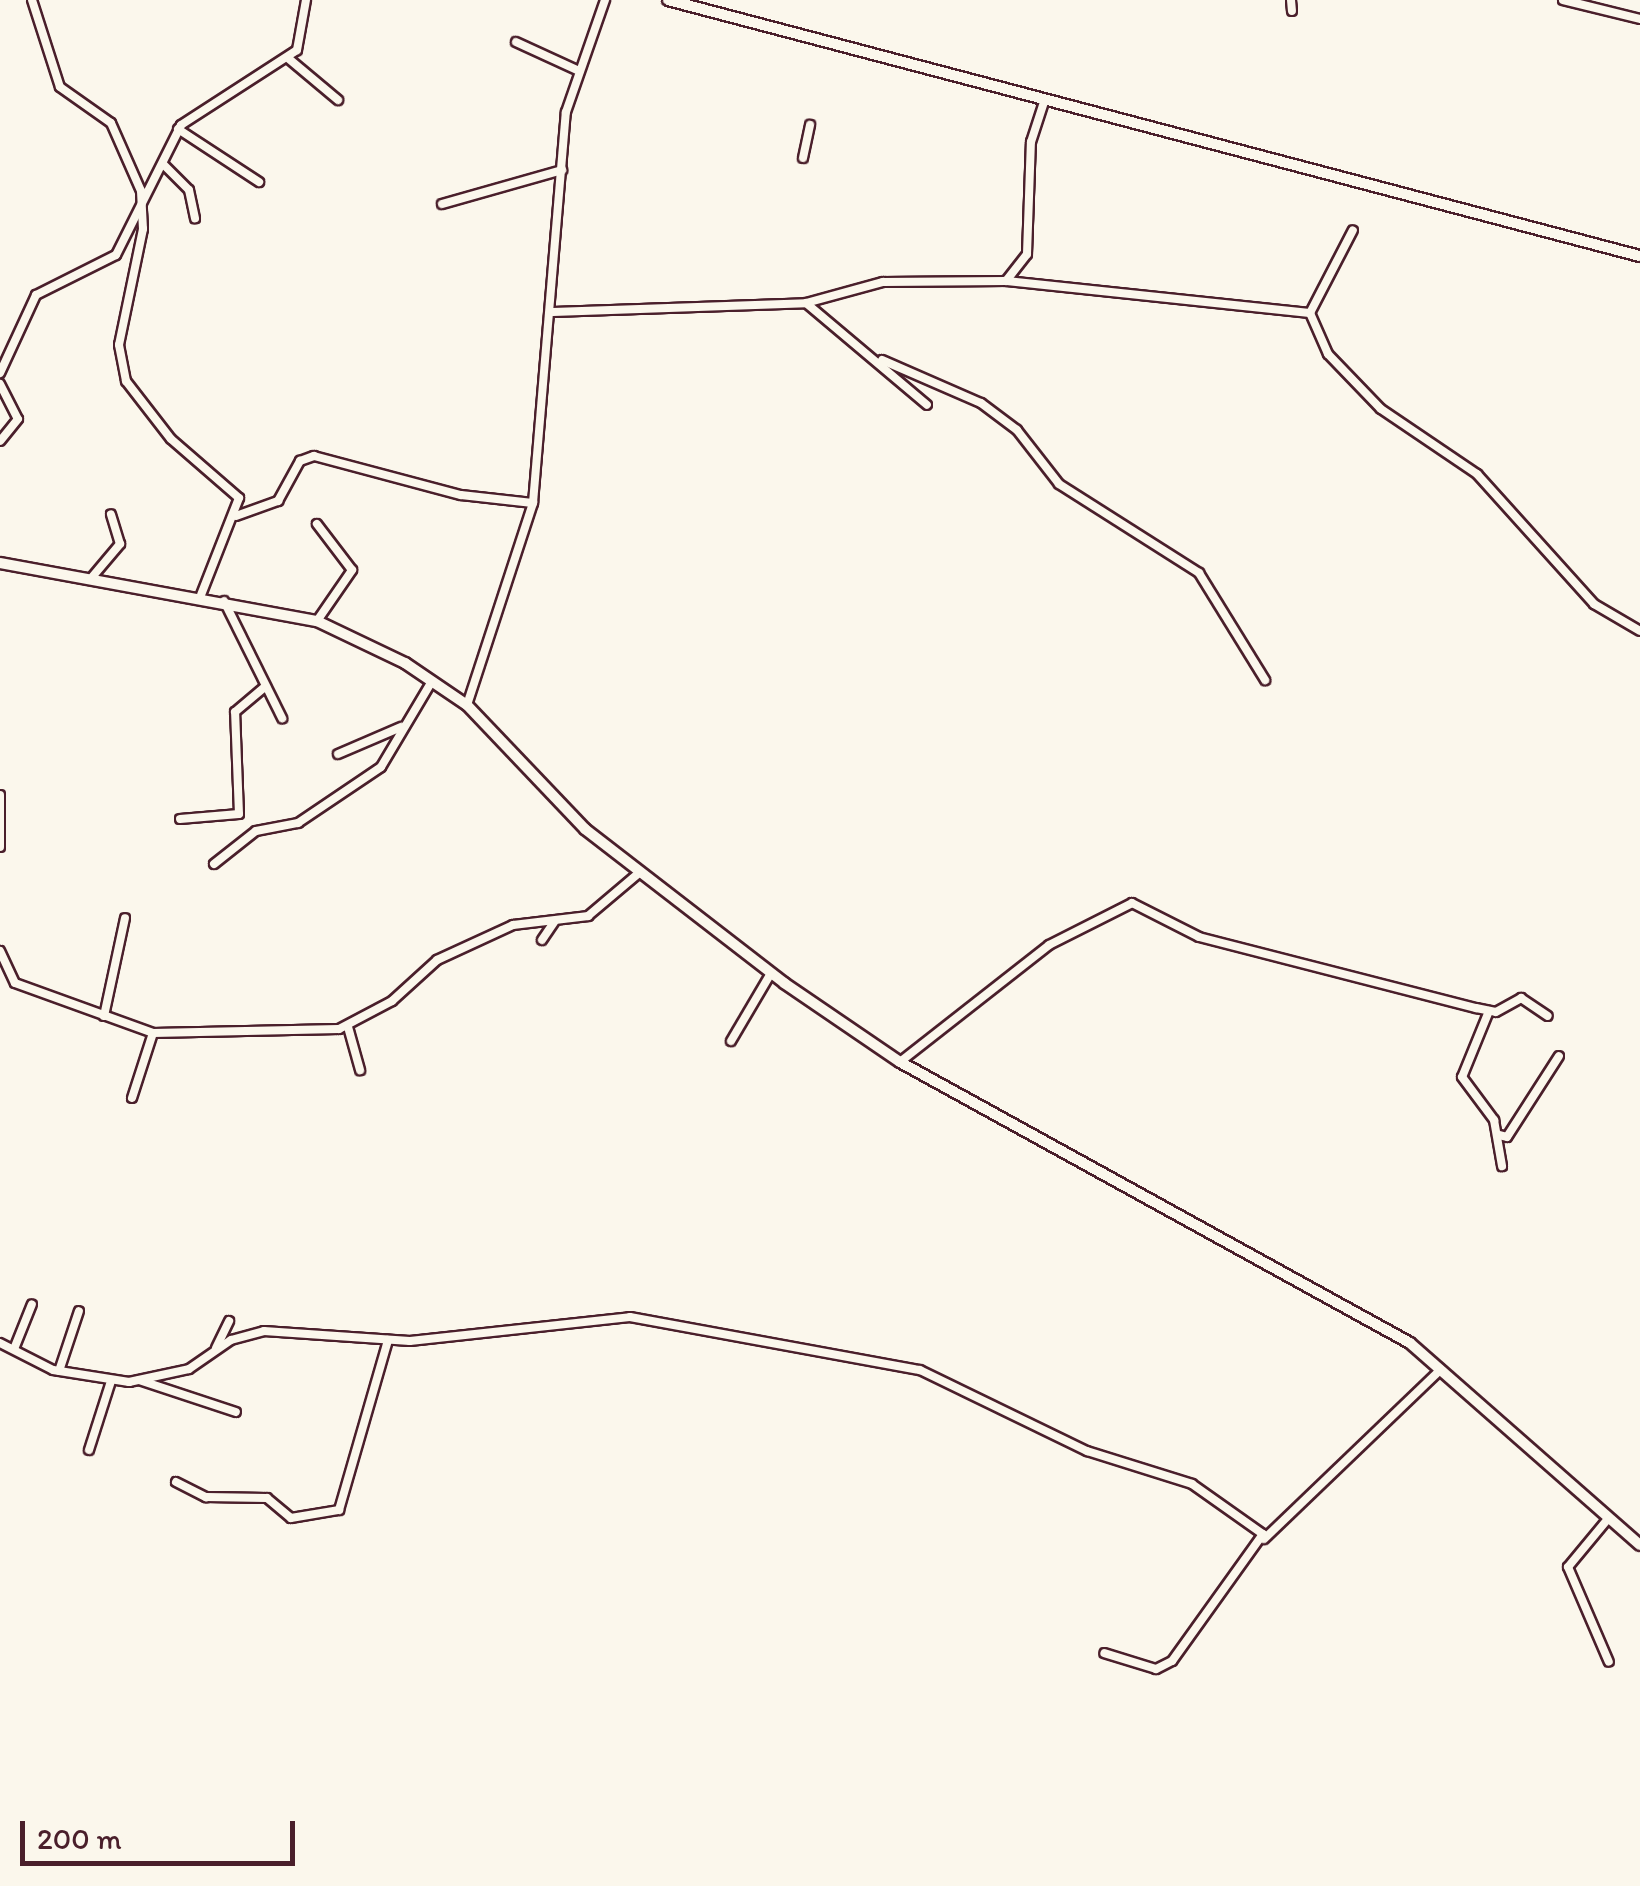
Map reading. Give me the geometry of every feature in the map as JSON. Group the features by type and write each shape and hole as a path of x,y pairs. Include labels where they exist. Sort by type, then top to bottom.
{"street":[{"path":"32,0 60,87 111,123 144,206 119,344 126,381 171,439 239,498 236,516 202,596"},
{"path":"0,373 30,301 104,265 144,206 178,129 288,58 302,40 306,0"},
{"path":"467,705 533,504 553,312 562,170 577,70 605,0"},
{"path":"668,0 1640,256"},
{"path":"1291,0 1292,11"},
{"path":"1564,0 1640,19"},
{"path":"516,42 577,70"},
{"path":"288,58 338,100"},
{"path":"1012,280 1027,254 1031,142 1045,99"},
{"path":"803,158 810,124"},
{"path":"178,129 259,182"},
{"path":"164,165 188,190 195,218"},
{"path":"442,204 562,170"},
{"path":"1310,313 1353,230"},
{"path":"553,312 806,303 884,282 1012,280 1310,313"},
{"path":"806,303 882,360 927,405"},
{"path":"1310,313 1328,354 1381,409 1477,474 1594,604 1640,631"},
{"path":"882,360 981,403 1017,430 1047,474 1199,573 1265,680"},
{"path":"0,384 18,419 0,441"},
{"path":"236,516 278,501 300,461 314,456 461,495 533,504"},
{"path":"93,576 120,544 111,514"},
{"path":"316,524 352,570 316,621"},
{"path":"0,564 224,600 359,635 467,705 585,829 771,973 900,1062 1444,1366 1607,1520 1640,1546"},
{"path":"224,600 282,718"},
{"path":"214,864 256,831 298,823 369,777 432,681"},
{"path":"180,819 240,814 236,712 265,687"},
{"path":"338,754 401,726"},
{"path":"0,795 0,847"},
{"path":"0,952 15,983 153,1033 348,1026 436,960 513,925 554,922 607,906 640,872"},
{"path":"900,1062 1058,939 1132,903 1198,937 1489,1010 1521,998 1548,1016"},
{"path":"104,1016 124,918"},
{"path":"542,940 554,922"},
{"path":"731,1041 771,973"},
{"path":"1489,1010 1462,1077 1499,1134 1502,1166"},
{"path":"348,1026 360,1070"},
{"path":"132,1098 153,1033"},
{"path":"1499,1134 1508,1136 1559,1056"},
{"path":"14,1349 32,1304"},
{"path":"59,1371 78,1312"},
{"path":"0,1343 59,1371 111,1382 139,1380 214,1354 264,1331 388,1340 630,1317 920,1370 1087,1450 1192,1484 1264,1539"},
{"path":"214,1354 229,1321"},
{"path":"176,1482 206,1497 267,1498 291,1518 339,1510 388,1340"},
{"path":"1104,1653 1164,1667 1264,1539 1444,1366"},
{"path":"139,1380 236,1412"},
{"path":"89,1450 111,1382"},
{"path":"1607,1520 1568,1567 1609,1662"}]}
